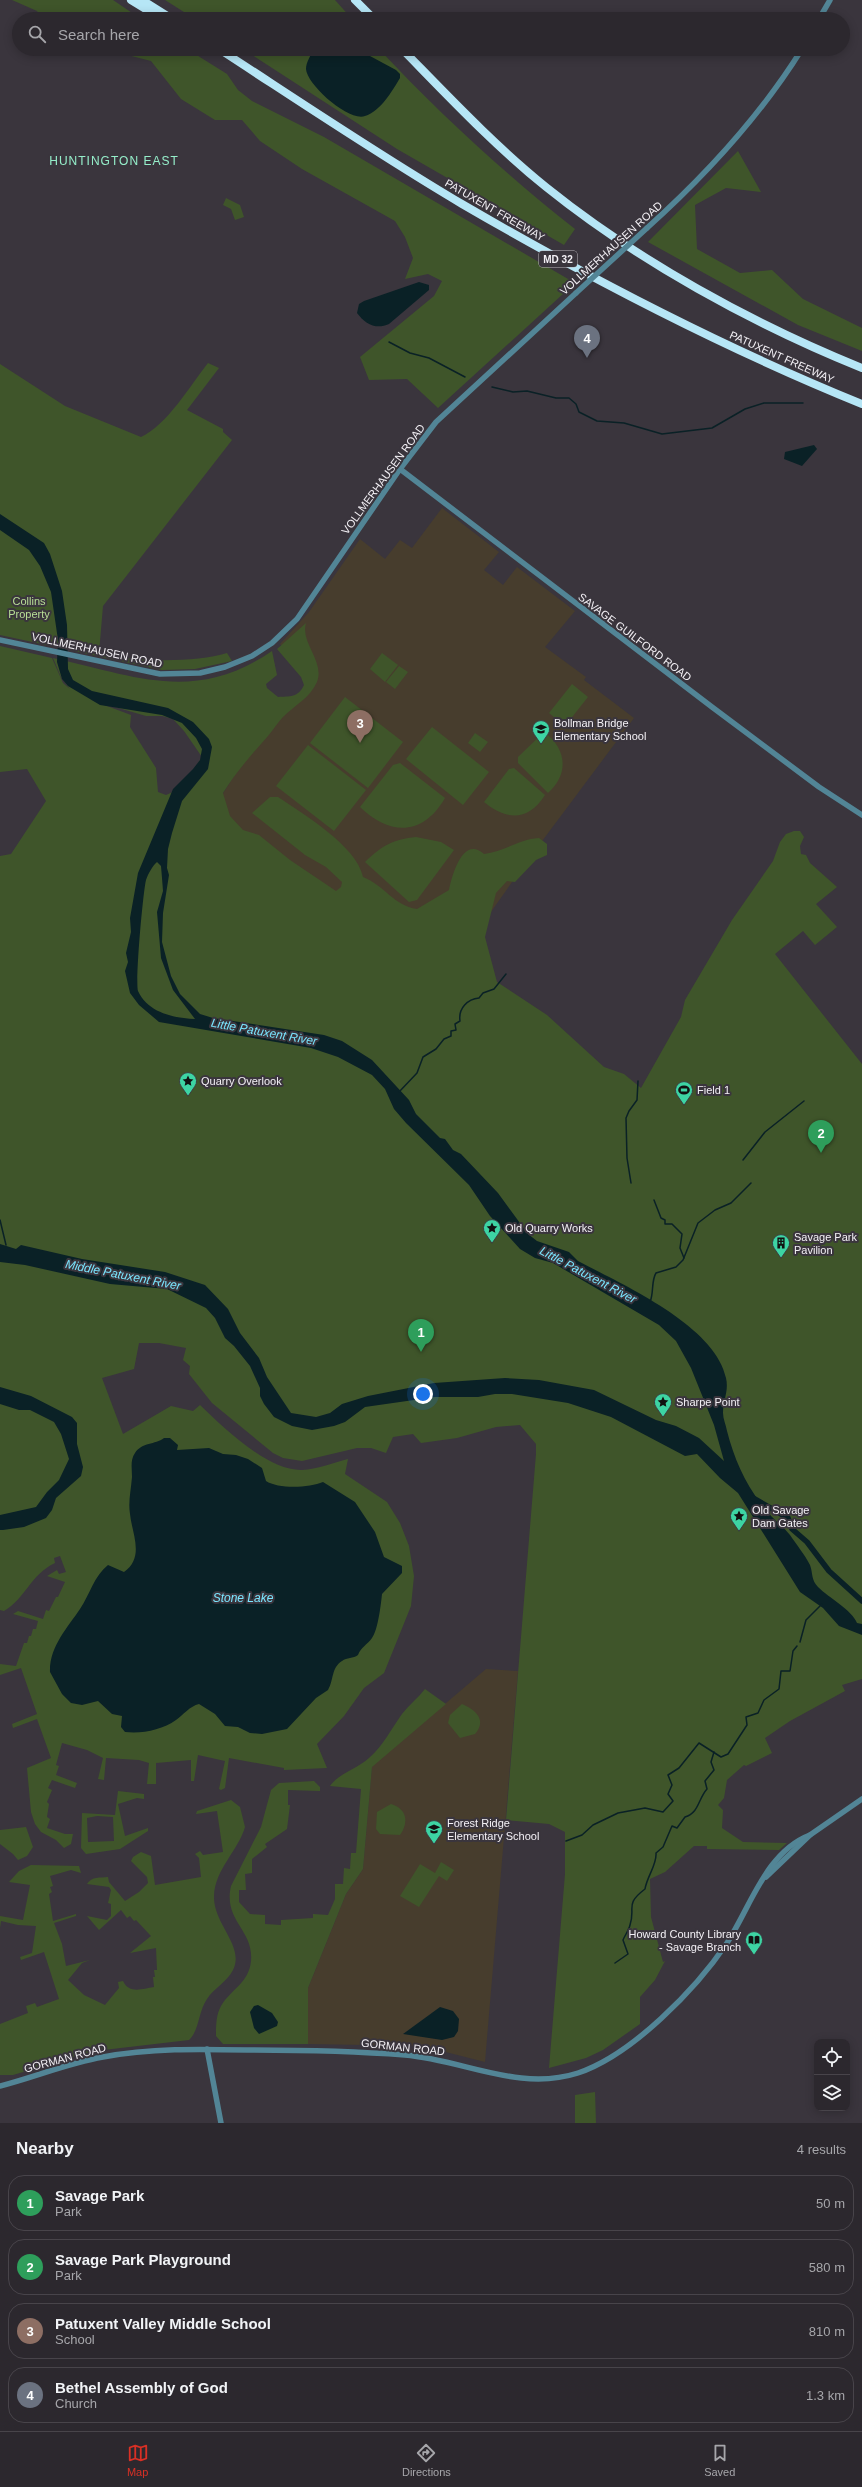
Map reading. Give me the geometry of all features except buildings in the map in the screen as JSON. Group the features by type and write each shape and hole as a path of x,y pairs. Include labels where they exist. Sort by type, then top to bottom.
{"highway":[{"path":"131,0 151,12"},
{"path":"142,0 161,12"},
{"path":"355,0 368,12"},
{"path":"360,0 369,12"},
{"path":"225,56 271,82"},
{"name":"PATUXENT FREEWAY","path":"230,56 414,175 557,258 697,331 798,377 862,404"},
{"name":"PATUXENT FREEWAY","path":"409,56 498,146 546,187 607,232 717,298 813,347 862,368"}],"street":[{"path":"823,12 830,0"},
{"name":"VOLLMERHAUSEN ROAD","path":"0,640 160,674 185,675 225,668 252,656 272,643 296,619 423,438 453,405 695,184 739,137 797,56"},
{"name":"SAVAGE GUILFORD ROAD","path":"400,469 712,707 819,787 862,815"},
{"name":"GORMAN ROAD","path":"0,2086 102,2057 163,2050 207,2049 313,2051 406,2056 440,2060 523,2080 550,2079 577,2074 620,2053 657,2022 719,1954 764,1878 810,1835 862,1799"},
{"path":"207,2049 221,2123"}],"shaded area":[{"path":"442,508 499,552 484,570 503,585 517,567 575,611 545,647 586,677 584,680 634,718 522,868 457,960 242,956 222,795 271,717 313,683 280,644 309,612 360,539 385,559 400,540 412,548"},
{"name":"Forest Ridge Elementary School","path":"486,1669 518,1671 485,2062 422,2046 308,2044 308,1988 346,1894 363,1869 372,1766"}],"green space":[{"path":"12,0 113,0 131,12 38,12"},
{"path":"165,0 335,0 346,12 184,12"},
{"path":"131,56 198,56 227,74 238,90 252,101 324,137 575,283 438,408 407,379 369,380 360,357 434,296 442,281 428,274 405,279 413,258 405,237 395,221 302,169 260,141 242,120 215,120 181,99 151,61"},
{"path":"254,56 386,56 449,120 498,165 575,229 564,245 397,149"},
{"path":"738,151 761,192 726,188 695,205 697,249 740,273 772,270 803,299 862,328 862,351 798,325 648,242"},
{"path":"226,198 240,205 244,217 235,220 231,209 223,205"},
{"name":"Collins Property","path":"208,363 219,368 187,410 223,429 223,432 232,440 103,606 99,653 145,660 181,660 227,653 232,661 195,669 162,670 0,635 0,364 65,406 141,437 160,424 178,404"},
{"path":"306,623 306,638 318,667 319,674 317,682 310,693 281,719 244,763 228,785 223,793 230,816 243,830 259,835 290,860 336,891 341,887 342,882 326,867 305,855 252,813 270,797 278,797 328,832 340,843 359,865 363,877 377,885 395,900 417,909 449,890 456,867 464,853 477,849 484,854 491,853 525,841 539,838 547,844 547,855 536,860 515,882 507,881 496,893 485,937 497,982 547,1015 604,1067 624,1074 641,1088 681,1017 685,1000 732,920 773,861 780,842 786,834 794,831 800,831 804,837 800,846 801,854 806,855 810,863 837,887 816,904 837,927 815,945 803,931 775,954 862,1064 862,1679 842,1685 845,1691 790,1721 765,1738 772,1753 746,1766 744,1765 727,1780 724,1798 718,1805 723,1810 722,1828 743,1842 787,1843 779,1850 707,1849 707,1846 694,1846 665,1872 650,1879 651,1917 663,1962 665,1961 655,1980 640,1997 640,2024 603,2050 586,2058 549,2068 565,1874 565,1832 549,1824 506,1820 536,1454 536,1444 520,1425 496,1427 457,1438 421,1443 413,1434 393,1437 386,1453 371,1448 357,1448 302,1461 283,1458 273,1453 212,1403 189,1374 190,1366 183,1360 186,1348 159,1343 139,1343 134,1369 102,1378 123,1434 171,1406 193,1411 200,1405 234,1436 261,1456 275,1464 302,1470 348,1459 345,1474 387,1502 400,1523 409,1546 414,1576 411,1606 384,1673 364,1688 344,1716 317,1744 327,1768 284,1770 284,1768 229,1758 225,1788 221,1790 219,1789 225,1761 198,1755 194,1781 191,1781 191,1760 156,1763 156,1784 147,1784 149,1763 139,1760 106,1758 104,1780 98,1779 103,1758 87,1750 62,1743 56,1765 59,1766 56,1775 77,1783 75,1788 52,1780 48,1788 52,1790 47,1802 49,1804 47,1817 50,1819 47,1828 65,1834 73,1834 71,1844 64,1848 56,1840 41,1832 35,1824 31,1812 27,1768 51,1758 37,1719 13,1728 12,1724 37,1714 21,1668 0,1675 0,1664 16,1666 24,1643 27,1643 33,1629 36,1629 38,1621 13,1614 18,1611 43,1619 46,1610 49,1611 65,1582 47,1576 57,1570 59,1574 66,1572 60,1556 54,1558 55,1563 34,1580 18,1600 4,1611 0,1610 0,856 11,854 46,801 27,769 0,772 0,646 52,658 63,683 70,689 61,677 53,658 138,678 164,681 190,681 217,677 244,667 272,651 277,675 266,684 267,688 278,697 293,696 302,689 304,685 301,677 277,649","holes":["91,700 146,716 162,716 173,719 184,731 202,757 182,788 166,795 158,792 156,768 130,727 131,715"]},
{"path":"382,653 398,665 385,682 370,669"},
{"path":"399,666 408,672 395,689 386,682"},
{"path":"572,684 588,697 565,726 549,713"},
{"path":"345,697 403,742 368,788 310,743"},
{"path":"432,727 489,772 463,805 406,759"},
{"path":"544,732 557,745 561,753 562,761 560,777 548,793 518,763 518,757"},
{"path":"475,733 488,742 480,752 468,743"},
{"path":"308,745 366,790 334,831 276,786"},
{"path":"400,763 445,798 427,820 406,828 394,827 383,823 360,807 393,765"},
{"path":"514,768 545,795 538,804 524,814 508,815 492,808 484,802 509,769"},
{"path":"416,837 441,842 454,850 417,900 409,902 365,862 388,844"},
{"path":"425,1689 446,1704 372,1767 363,1869 346,1894 308,1988 308,2044 223,2044 216,2036 218,2013 225,2000 247,1975 250,1969 251,1961 251,1950 248,1941 231,1908 231,1886 261,1827 271,1790 279,1783 314,1781 320,1787 320,1791 288,1790 288,1805 290,1805 287,1829 265,1844 267,1847 252,1859 252,1873 245,1874 246,1890 239,1890 239,1902 250,1914 265,1915 265,1924 281,1925 281,1920 313,1918 313,1914 328,1915 335,1899 335,1884 343,1884 344,1868 350,1869 351,1853 356,1853 361,1789 330,1786 343,1774 364,1762 374,1753 402,1714"},
{"path":"462,1704 475,1712 480,1720 480,1724 475,1734 460,1738 448,1723 450,1715"},
{"path":"118,1791 144,1794 144,1799 137,1798 118,1804 125,1836 148,1828 148,1831 120,1849 86,1854 81,1848 82,1813 115,1815","holes":["97,1816 113,1817 114,1841 88,1842 87,1818"]},
{"path":"231,1800 240,1807 245,1827 242,1836 218,1877 214,1896 218,1916 232,1943 236,1961 233,1970 204,2004 193,2036 189,2040 95,2051 13,2075 0,2075 0,2024 28,2013 26,2006 35,2003 37,2007 59,1999 44,1952 21,1960 20,1957 32,1953 36,1926 18,1925 1,1921 0,1928 0,1916 23,1920 30,1885 9,1882 19,1871 31,1865 79,1866 81,1873 71,1870 50,1876 53,1886 50,1887 52,1892 49,1894 53,1921 76,1914 76,1916 54,1923 62,1944 66,1966 90,1960 82,1963 68,1980 84,1995 105,2005 119,1988 118,1982 123,1981 129,1988 136,1990 154,1987 154,1970 157,1970 156,1948 130,1953 151,1936 136,1920 134,1921 130,1916 127,1918 121,1910 99,1930 87,1916 107,1920 111,1916 111,1904 108,1903 111,1890 109,1887 87,1884 89,1881 94,1879 108,1877 109,1882 125,1901 139,1892 148,1883 147,1877 131,1861 133,1857 141,1852 151,1856 155,1885 201,1877 199,1858 195,1854 200,1851 203,1855 223,1852 217,1811 196,1814 197,1811"},
{"path":"391,1804 400,1809 405,1816 405,1825 400,1835 380,1834 376,1829 377,1812"},
{"path":"26,1827 33,1847 27,1856 18,1860 0,1844 0,1830"},
{"path":"441,1862 454,1870 447,1881 439,1876 419,1907 400,1896 420,1864 435,1873"},
{"path":"595,2092 596,2123 575,2123 575,2095"}],"water":[{"path":"310,56 370,56 396,70 400,74 400,78 386,100 376,110 365,116 358,116 349,113 330,101 313,84 306,69"},
{"path":"419,282 429,285 429,290 389,324 384,326 371,325 357,313 359,304 364,301"},
{"path":"814,445 817,449 802,466 784,459 785,452"},
{"path":"0,514 44,543 50,554 62,591 67,625 68,669 73,680 92,691 168,708 193,722 209,739 212,747 208,769 182,801 168,849 167,868 169,875 163,913 162,942 171,976 180,994 200,1014 213,1018 324,1035 342,1041 372,1060 409,1100 416,1114 440,1138 445,1139 453,1150 461,1154 498,1193 528,1234 537,1241 569,1252 578,1261 641,1294 686,1324 704,1341 718,1359 726,1378 727,1387 723,1408 723,1418 733,1451 745,1478 764,1508 790,1535 803,1553 810,1565 813,1579 816,1584 850,1613 857,1623 862,1624 862,1635 839,1626 823,1608 800,1592 738,1493 720,1478 697,1454 685,1456 611,1417 568,1403 512,1394 495,1394 478,1397 435,1397 365,1407 345,1422 334,1426 312,1430 292,1426 274,1417 264,1404 260,1396 260,1388 250,1366 234,1346 225,1338 215,1318 206,1308 167,1289 110,1284 25,1265 0,1262 0,1244 16,1249 21,1245 82,1259 165,1272 205,1285 228,1309 240,1333 259,1358 267,1377 291,1413 316,1417 330,1413 342,1404 368,1396 434,1383 505,1378 539,1380 594,1390 656,1420 676,1426 699,1438 724,1461 714,1425 691,1368 676,1341 659,1325 553,1263 535,1258 520,1249 490,1216 469,1185 406,1123 394,1109 385,1089 372,1075 338,1057 311,1048 159,1022 139,1005 130,993 125,971 128,962 126,953 131,932 130,918 138,873 173,789 200,760 202,749 196,738 182,723 162,715 100,705 68,686 62,679 57,662 58,640 51,592 40,566 29,550 0,530","holes":["157,862 161,866 163,891 157,912 161,958 173,990 195,1019 170,1016 162,1013 148,1005 138,991 137,984 140,937 146,880 155,863"]},
{"path":"0,1387 31,1396 72,1417 77,1423 77,1444 83,1467 81,1476 56,1498 52,1510 46,1518 24,1527 3,1530 0,1530 0,1515 36,1507 47,1492 59,1480 69,1459 61,1434 54,1422 30,1410 19,1410 0,1404"},
{"name":"Stone Lake","path":"164,1438 170,1438 178,1445 177,1450 209,1448 223,1454 236,1455 248,1459 262,1468 266,1481 271,1484 294,1487 310,1486 323,1482 355,1502 375,1532 384,1557 402,1566 402,1573 382,1594 378,1623 372,1638 358,1655 338,1664 334,1671 328,1690 316,1698 287,1729 262,1734 250,1733 238,1727 225,1726 215,1714 199,1704 176,1720 158,1729 145,1732 125,1732 121,1727 122,1716 112,1714 98,1701 82,1705 71,1703 62,1694 50,1672 53,1654 60,1638 84,1603 99,1574 108,1565 124,1572 134,1559 136,1545 129,1509 132,1459 141,1447"},
{"path":"258,2005 272,2013 278,2022 277,2026 259,2034 254,2028 250,2012 254,2006"},
{"path":"440,2007 453,2011 459,2019 458,2031 454,2037 442,2040 403,2034"}],"waterway":[{"path":"389,342 410,353 429,358 465,377"},
{"path":"492,387 513,392 527,391 556,398 569,398 576,404 579,412 597,421 624,423 662,434 712,428 745,409 764,403 803,403"},
{"path":"399,1092 417,1073 423,1057 436,1049 444,1039 451,1036 451,1031 456,1030 455,1024 460,1021 462,1008 471,1000 479,998 483,993 494,989 506,974"},
{"path":"631,1183 627,1158 626,1118 637,1100 638,1081"},
{"path":"743,1160 765,1132 804,1101"},
{"path":"650,1302 654,1276 656,1273 676,1267 683,1260 698,1223 715,1210 731,1203 751,1183"},
{"path":"654,1200 661,1218 665,1220 665,1224 672,1224 682,1234 680,1248 684,1258"},
{"path":"0,1220 6,1245"},
{"path":"753,1498 788,1518 792,1529 807,1542 829,1571 862,1601"},
{"path":"800,1642 806,1620 822,1604"},
{"path":"566,1841 582,1835 593,1825 618,1813 645,1808 663,1812 673,1801 668,1794 672,1785 668,1775 679,1768 699,1743 721,1757 728,1754 747,1725 746,1717 758,1713 764,1700 779,1689 781,1671 790,1671 793,1651 797,1646"},
{"path":"615,1963 628,1954 623,1940 632,1919 632,1906 635,1899 645,1889 655,1862 656,1853 663,1847 672,1826 677,1828 685,1817 690,1815 696,1809 707,1789 705,1781 714,1770 711,1762 714,1752"}],"place":[{"name":"Bethel Assembly of God","path":"587,358"},
{"name":"Patuxent Valley Middle School","path":"360,743"},
{"name":"Bollman Bridge Elementary School","path":"541,744"},
{"name":"Quarry Overlook","path":"188,1096"},
{"name":"Field 1","path":"684,1105"},
{"name":"Savage Park Playground","path":"821,1153"},
{"name":"Old Quarry Works","path":"492,1243"},
{"name":"Savage Park Pavilion","path":"781,1258"},
{"name":"Savage Park","path":"421,1352"},
{"name":"Sharpe Point","path":"663,1417"},
{"name":"Old Savage Dam Gates","path":"739,1531"},
{"name":"Forest Ridge Elementary School","path":"434,1844"},
{"name":"Howard County Library - Savage Branch","path":"754,1955"}],"district":[{"name":"HUNTINGTON EAST","path":"114,161"}],"water label":[{"name":"Little Patuxent River","path":"264,1032"},
{"name":"Middle Patuxent River","path":"123,1275"},
{"name":"Little Patuxent River","path":"588,1275"}]}
